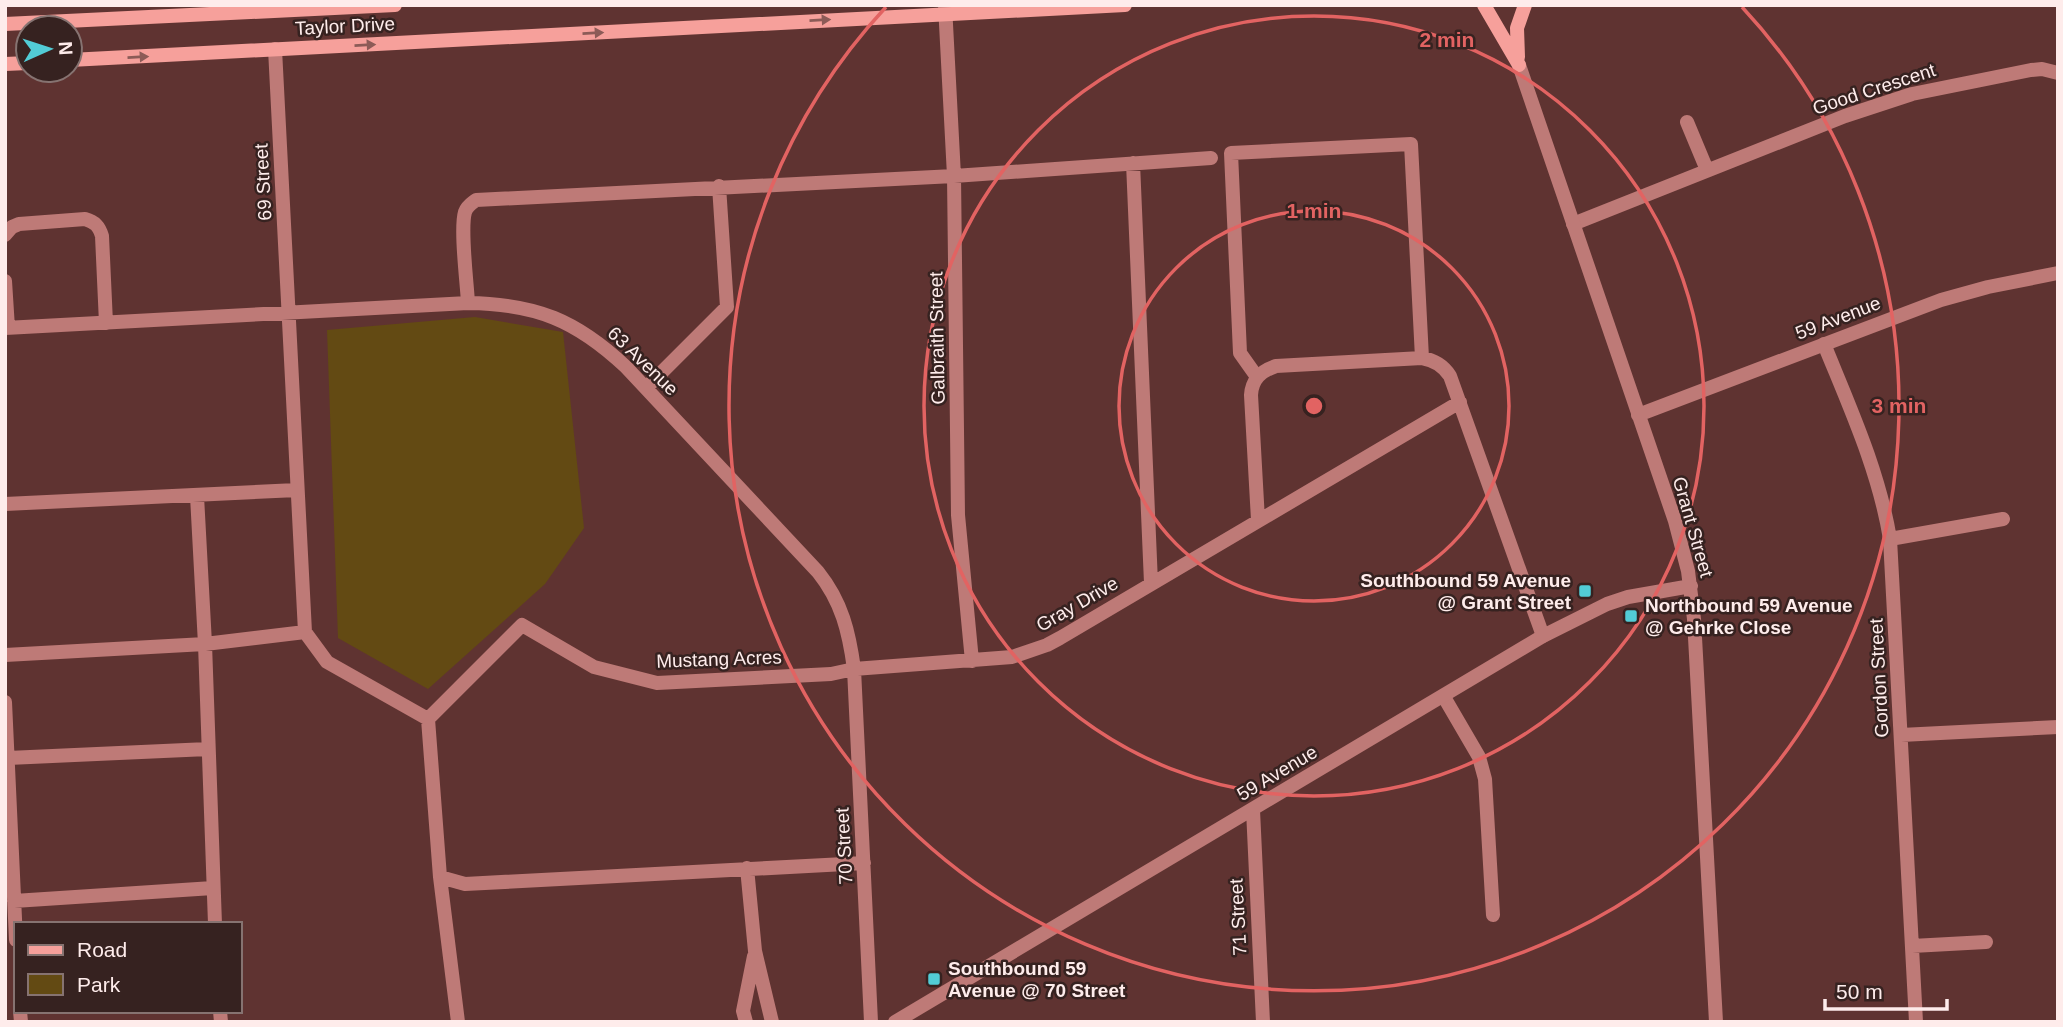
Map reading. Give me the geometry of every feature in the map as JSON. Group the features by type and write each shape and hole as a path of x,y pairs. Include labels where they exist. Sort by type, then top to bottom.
{"main road":[{"name":"Taylor Drive","path":"5,24 395,5"},
{"name":"Taylor Drive","path":"84,59 945,10 1125,5"},
{"path":"1484,5 1519,65"},
{"path":"1519,65 1515,36 1525,5"}],"street":[{"name":"Galbraith Street","path":"945,10 954,176 958,515 972,661"},
{"name":"69 Street","path":"275,49 288,313"},
{"name":"Grant Street","path":"1519,65 1678,530 1691,586 1716,1022"},
{"name":"Good Crescent","path":"1573,224 1845,116 1912,94 2031,70 2042,69 2058,73"},
{"path":"1687,122 1707,170"},
{"path":"1256,377 1240,353 1231,153 1411,144 1422,358"},
{"path":"468,303 465,212 476,200 954,176 1211,158"},
{"path":"1133,163 1151,583"},
{"path":"646,388 727,307 719,186"},
{"path":"5,235 19,223 85,219 93,222 102,236 106,323"},
{"name":"59 Avenue","path":"1638,415 1941,300 2058,273"},
{"name":"63 Avenue","path":"5,281 7,328 468,303 495,303 552,315 604,346 818,572 832,589 846,622 854,669"},
{"path":"288,313 305,632 327,662 428,719 440,877 458,1022"},
{"name":"Gordon Street","path":"1824,344 1873,468 1890,539 1916,1022"},
{"path":"1258,520 1251,395 1256,377 1276,366 1422,358 1432,360 1447,371 1460,402 1543,636"},
{"name":"Gray Drive","path":"854,669 1012,657 1047,645 1460,402"},
{"path":"5,504 297,490"},
{"path":"197,496 215,922"},
{"path":"1890,539 2003,519"},
{"name":"59 Avenue","path":"895,1022 1543,636 1617,600 1691,586"},
{"name":"Mustang Acres","path":"428,719 522,625 594,667 657,683 831,674 854,669"},
{"path":"5,655 205,644 305,632"},
{"name":"70 Street","path":"854,669 871,1022"},
{"path":"1444,697 1479,757 1485,779 1493,915"},
{"path":"5,702 15,922"},
{"path":"1901,735 2058,727"},
{"path":"8,758 208,749"},
{"name":"71 Street","path":"1253,810 1263,1022"},
{"path":"440,877 465,884 864,863"},
{"path":"747,868 755,951 772,1022"},
{"path":"13,901 213,888"},
{"path":"1912,946 1986,942"},
{"path":"746,1022 743,1011 755,951"}],"green space":[{"path":"475,317 563,332 584,528 545,584 428,689 338,638 327,330"}],"place":[{"name":"Southbound 59 Avenue @ Grant Street","path":"1585,591"},
{"name":"Northbound 59 Avenue @ Gehrke Close","path":"1631,616"},
{"name":"Southbound 59 Avenue @ 70 Street","path":"934,979"}]}
